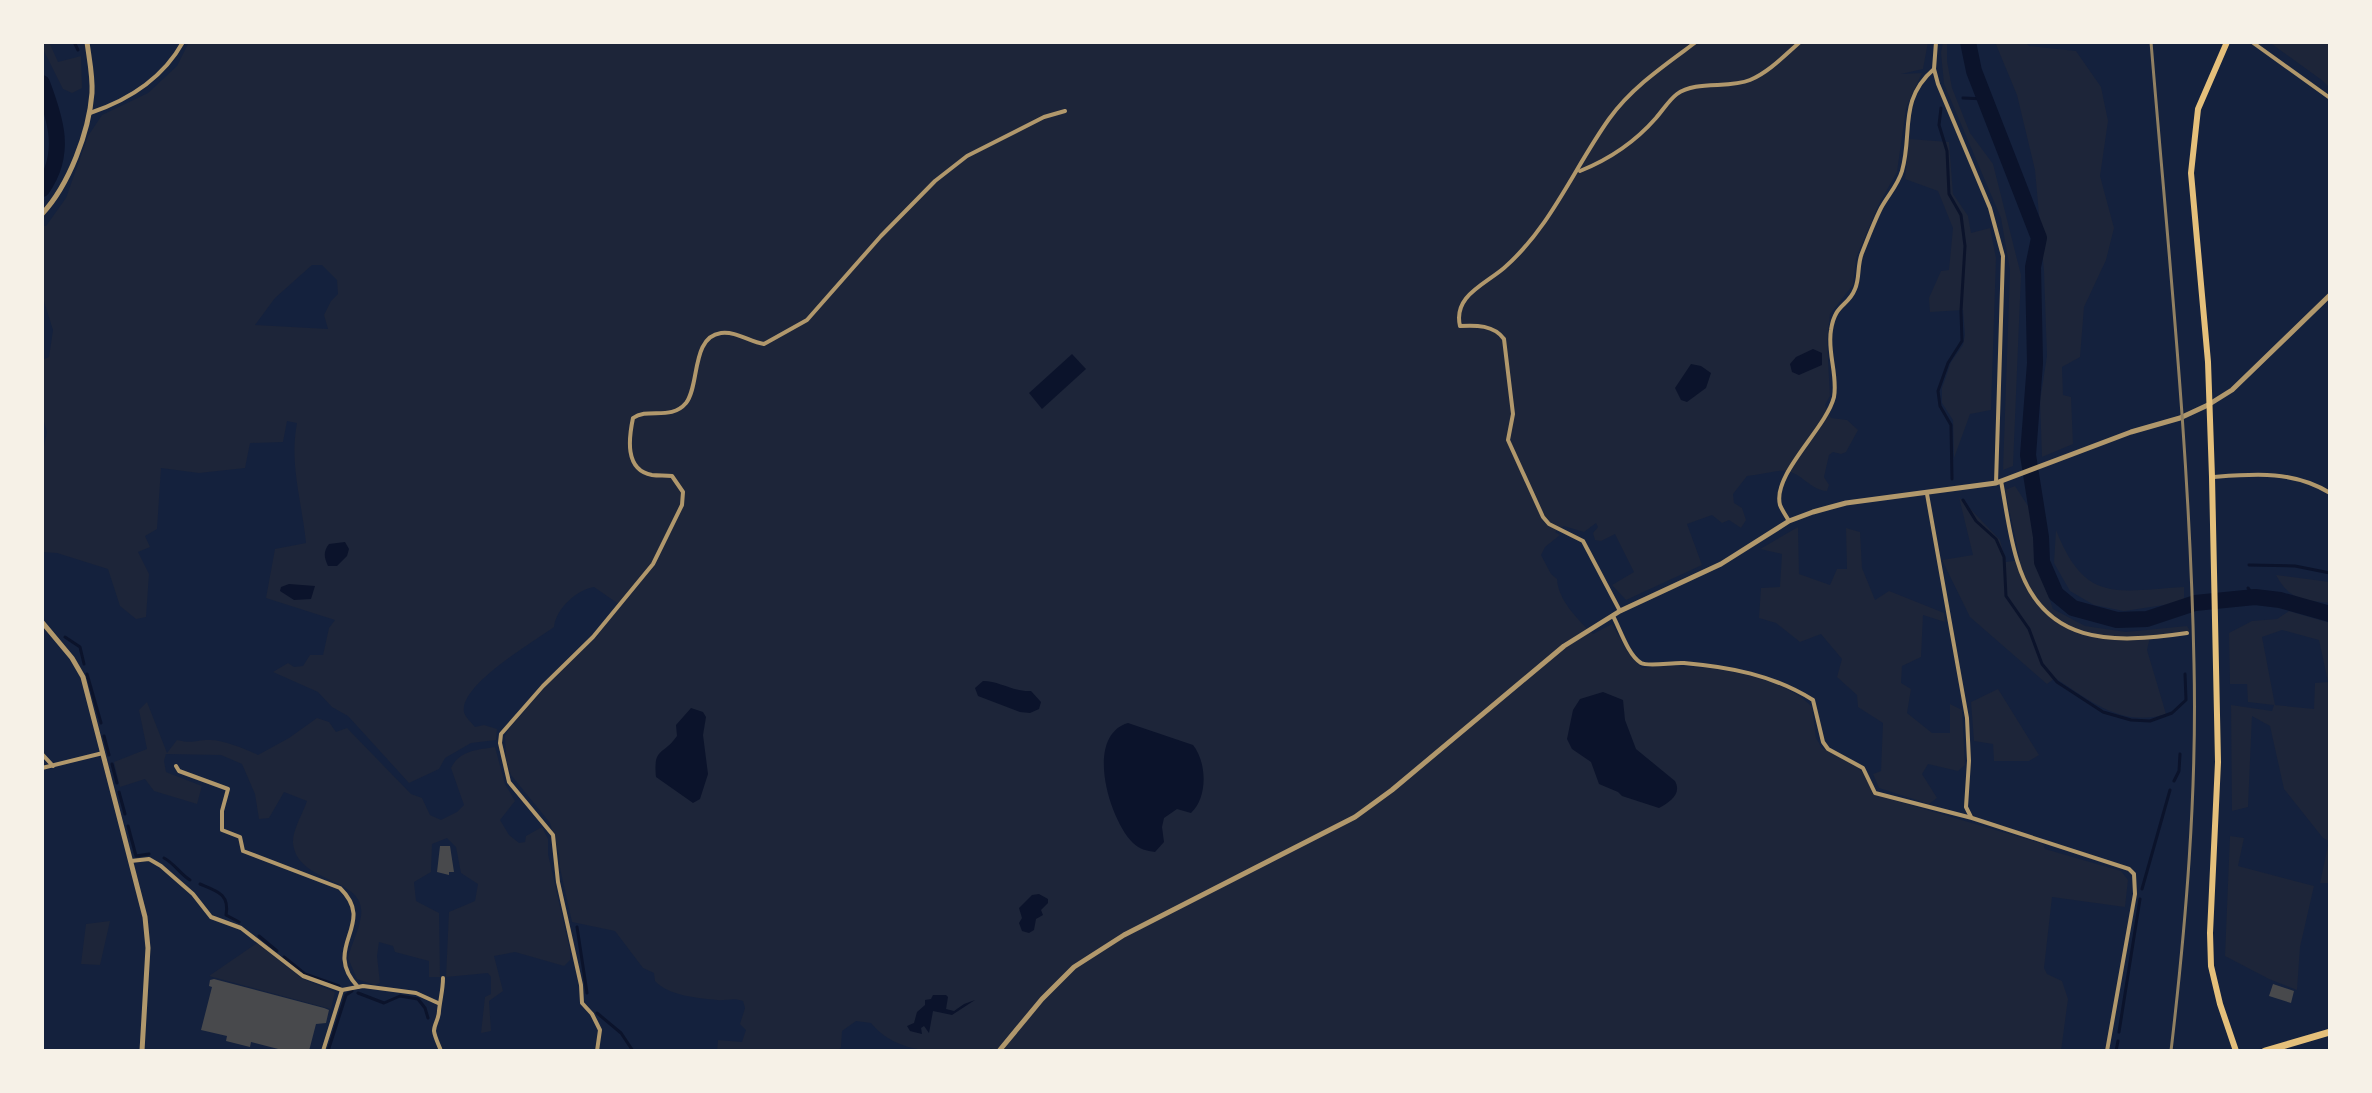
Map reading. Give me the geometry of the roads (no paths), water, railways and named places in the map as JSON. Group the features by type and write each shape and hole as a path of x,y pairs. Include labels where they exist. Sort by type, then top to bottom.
{"highway":[{"path":"2265,1051 2330,1032"}],"main road":[{"path":"2227,42 2198,109 2191,173 2208,362 2212,477 2218,762 2211,966 2236,1051"}],"street":[{"path":"42,214 59,193 70,172 88,114 92,91 87,42"},
{"path":"88,114 140,90 160,73 183,42"},
{"path":"1620,611 1583,541 1549,524 1543,517 1508,440 1513,414 1504,339 1489,328 1460,326 1458,316 1461,302 1518,255 1560,200 1610,118 1630,94 1696,42"},
{"path":"1578,171 1604,161 1623,149 1655,120 1675,95 1685,89 1748,81 1774,65 1800,42"},
{"path":"1936,42 1934,69 1990,208 2003,256 1998,482 2026,583 2039,605 2052,617 2065,627 2085,635 2109,639 2147,639 2187,633"},
{"path":"2252,42 2330,98"},
{"path":"1789,521 1781,505 1784,480 1822,423 1834,395 1830,331 1837,307 1848,300 1855,289 1860,258 1881,208 1903,169 1913,96 1934,69"},
{"path":"597,1051 600,1030 581,1000 581,985 558,882 553,835 509,782 500,743 501,734 509,724 593,637 653,564 682,505 683,492 672,476 651,475 631,457 628,445 633,418 638,414 672,412 683,406 688,400 698,359 704,346 716,334 724,333 764,344 807,320 873,244 935,181 967,156 1044,117 1065,111"},
{"path":"999,1051 1042,999 1074,967 1124,935 1355,817 1392,790 1564,646 1620,611 1721,564 1789,521 1846,503 1998,482 2131,432 2180,418 2232,390 2330,295"},
{"path":"2212,477 2292,477 2330,493"},
{"path":"1927,494 1967,718 1969,761 1966,807 1972,818"},
{"path":"1613,616 1640,663 1688,663 1749,672 1789,686 1813,700 1823,742 1828,749 1863,768 1875,793 1972,818 2121,865 2134,874 2135,894 2107,1051"},
{"path":"42,622 72,658 83,677 145,917 148,948 142,1051"},
{"path":"42,768 103,753"},
{"path":"42,754 53,766"},
{"path":"176,766 179,771 228,789 222,811 222,830 240,837 243,851 340,888 348,896 354,905 355,916 343,959 347,975 358,987"},
{"path":"131,861 149,859 161,866 193,894 211,917 241,928 303,976 342,990 358,987 416,993 438,1003"},
{"path":"441,1051 434,1034 443,978"},
{"path":"323,1051 342,990"}],"waterway":[{"path":"74,42 78,50"},
{"path":"1968,42 1974,71 2039,238 2033,267 2035,363 2028,455 2042,562 2056,594 2073,608 2117,620 2147,619 2195,603 2255,597 2280,600 2330,614"},
{"path":"42,83 57,137 55,163 42,189"},
{"path":"1963,98 1986,99"},
{"path":"1941,108 1939,125 1947,151 1949,194 1961,215 1965,246 1962,341 1948,363 1938,391 1940,406 1951,425 1952,479"},
{"path":"1963,500 1976,521 1996,539 2004,557 2006,596 2029,629 2042,664 2057,682 2103,712 2131,720 2150,721 2172,713 2186,700 2185,674"},
{"path":"2249,565 2295,566 2330,573"},
{"path":"2248,588 2255,597"},
{"path":"65,637 80,647 84,664"},
{"path":"87,674 101,723"},
{"path":"104,736 109,755"},
{"path":"2174,781 2179,771 2180,754"},
{"path":"112,764 117,783"},
{"path":"2142,889 2170,790"},
{"path":"119,792 125,814"},
{"path":"128,826 136,856 149,854"},
{"path":"164,858 190,880"},
{"path":"200,884 221,894 226,902 226,915 239,922"},
{"path":"2119,1032 2140,899"},
{"path":"577,927 587,993"},
{"path":"259,936 277,951"},
{"path":"284,957 305,974 339,986"},
{"path":"328,1051 346,995 352,991"},
{"path":"358,993 384,1003 400,996 418,999 428,1018"},
{"path":"597,1013 621,1033 633,1051"},
{"path":"2116,1051 2118,1041"}],"railway":[{"path":"2151,42 2183,430 2194,664 2194,761 2189,858 2171,1051"}]}
